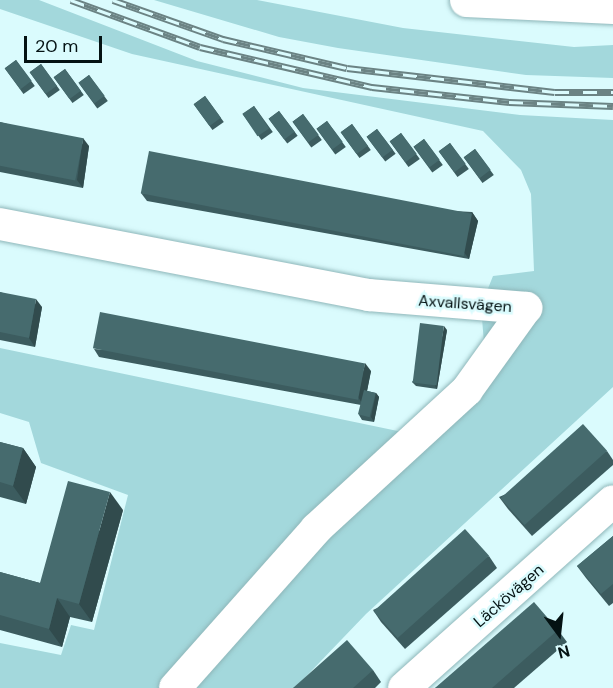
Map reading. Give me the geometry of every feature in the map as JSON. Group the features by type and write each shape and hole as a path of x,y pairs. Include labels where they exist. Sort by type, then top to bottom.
{"street":[{"path":"466,0 613,7"},
{"name":"Axvallsvägen","path":"0,224 369,295 526,308 467,390 316,529 175,688"},
{"name":"Läckövägen","path":"404,688 613,501"}],"shaded area":[{"path":"0,0 39,0 197,61 303,88 520,115 613,120 613,387 366,614 295,688 0,688 0,643 61,655 71,625 94,630 128,495 41,463 29,422 0,413 0,348 412,434 465,379 484,343 481,306 493,276 534,271 531,194 521,170 483,131 132,54 0,9"},
{"path":"154,0 257,0 403,28 574,47 613,45 613,78 526,75 338,48 279,37"}],"building":[{"path":"16,60 32,81 20,89 5,68"},
{"path":"41,64 57,86 46,94 30,72"},
{"path":"65,69 81,91 70,99 54,77"},
{"path":"89,75 105,96 94,104 79,83"},
{"path":"205,96 221,118 210,126 194,104"},
{"path":"254,106 269,128 257,136 242,114"},
{"path":"279,111 295,132 284,140 269,119"},
{"path":"303,114 319,135 308,143 293,122"},
{"path":"327,121 343,142 332,150 317,129"},
{"path":"0,122 83,138 75,180 0,166"},
{"path":"352,124 368,146 357,154 341,132"},
{"path":"377,129 393,150 382,158 367,137"},
{"path":"401,133 417,154 405,162 390,141"},
{"path":"424,139 440,160 429,168 414,147"},
{"path":"450,143 466,164 454,172 439,151"},
{"path":"475,149 491,170 479,178 464,157"},
{"path":"149,151 472,214 464,256 141,193"},
{"path":"0,292 36,299 29,338 0,332"},
{"path":"100,312 365,364 358,400 93,348"},
{"path":"420,323 444,326 437,385 413,383"},
{"path":"364,390 376,393 370,417 358,414"},
{"path":"583,424 607,451 525,525 501,498"},
{"path":"0,442 23,448 13,486 0,482"},
{"path":"68,481 110,492 79,604 57,598 49,629 0,615 0,572 40,583"},
{"path":"465,529 489,556 398,638 374,611"},
{"path":"613,536 613,584 601,594 577,566"},
{"path":"534,602 558,630 492,688 435,688"},
{"path":"347,640 373,670 353,688 293,688"}],"railway":[{"path":"71,0 200,47 372,87 509,102 613,106"},
{"path":"113,0 223,39 347,68 555,92 613,92"}]}
